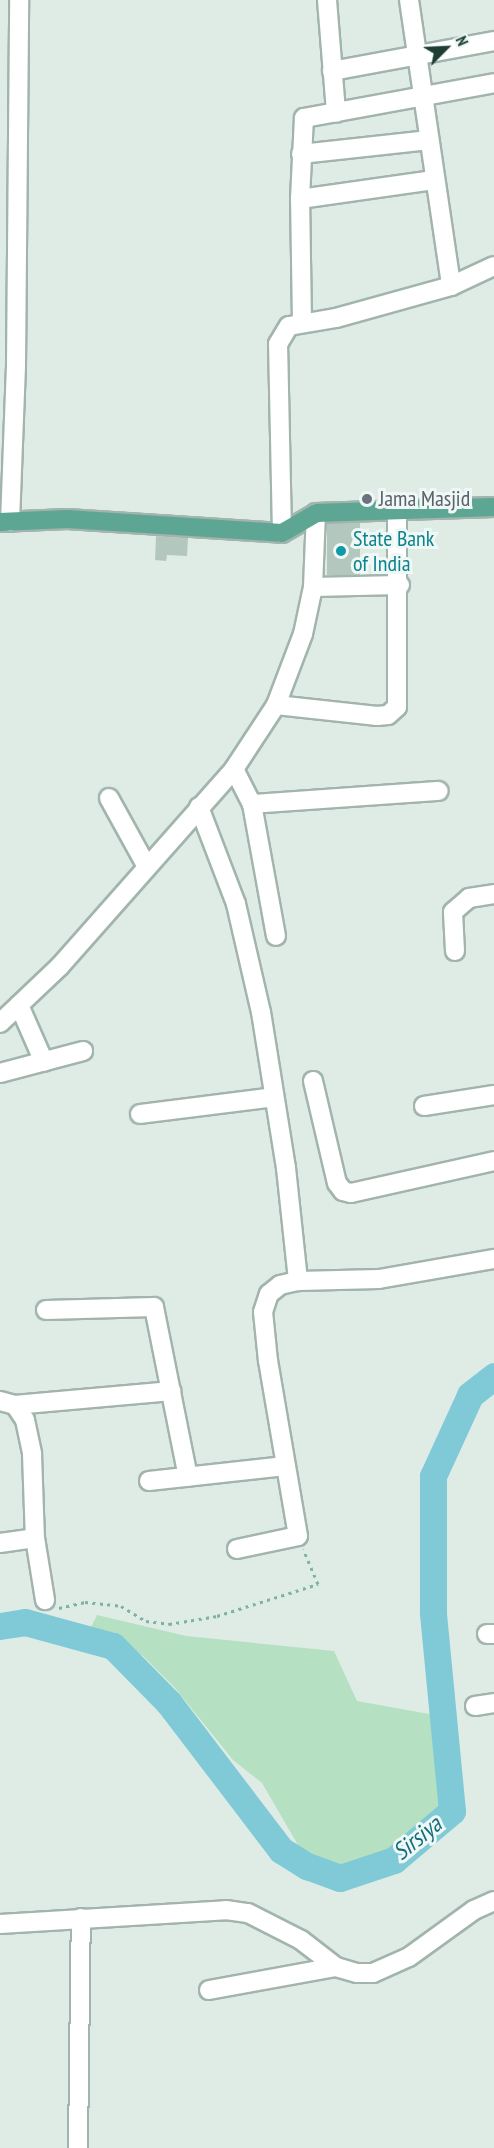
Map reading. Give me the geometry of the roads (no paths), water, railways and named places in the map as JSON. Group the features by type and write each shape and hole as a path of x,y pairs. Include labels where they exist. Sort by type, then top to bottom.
{"main road":[{"path":"5,522 68,519 282,533 316,513 494,507"}],"street":[{"path":"5,522 16,366 8,157 9,53 19,0"},
{"path":"327,0 336,113"},
{"path":"409,0 451,286"},
{"path":"332,71 494,41"},
{"path":"302,322 300,199 304,118 494,83"},
{"path":"301,154 429,140"},
{"path":"300,199 434,180"},
{"path":"282,533 278,344 289,326 336,318 451,286 494,266"},
{"path":"276,705 377,716 393,711 400,585 398,511"},
{"path":"0,1023 60,966 146,865 234,769 276,705 292,671 313,587 316,513"},
{"path":"313,587 400,585"},
{"path":"234,769 252,804 276,936"},
{"path":"252,804 439,791"},
{"path":"109,798 146,865"},
{"path":"199,807 236,904 261,1012 298,1281"},
{"path":"455,951 453,912 469,898 494,894"},
{"path":"19,1005 44,1062"},
{"path":"0,1073 83,1051"},
{"path":"313,1081 337,1183 344,1191 351,1193 494,1161"},
{"path":"424,1106 494,1095"},
{"path":"140,1114 274,1097"},
{"path":"237,1549 298,1536 285,1466 263,1312 269,1294 280,1285 298,1281 379,1280 494,1258"},
{"path":"46,1310 154,1307 188,1477"},
{"path":"8,1403 171,1390"},
{"path":"8,1403 26,1420 32,1454 35,1538 45,1600"},
{"path":"149,1481 285,1466"},
{"path":"0,1543 35,1538"},
{"path":"475,1706 494,1703"},
{"path":"0,1924 226,1910 248,1913 302,1940 336,1966 357,1973 391,1966 474,1910 494,1901"},
{"path":"78,2148 81,1918"},
{"path":"209,1990 336,1966"}],"waterway":[{"name":"Sirsiya","path":"0,1626 25,1622 113,1646 169,1703 281,1850 307,1866 340,1878 394,1860 452,1811 433,1612 433,1476 470,1395 494,1376"}],"place":[{"name":"Jama Masjid","path":"367,499"},
{"name":"State Bank of India","path":"341,551"}]}
